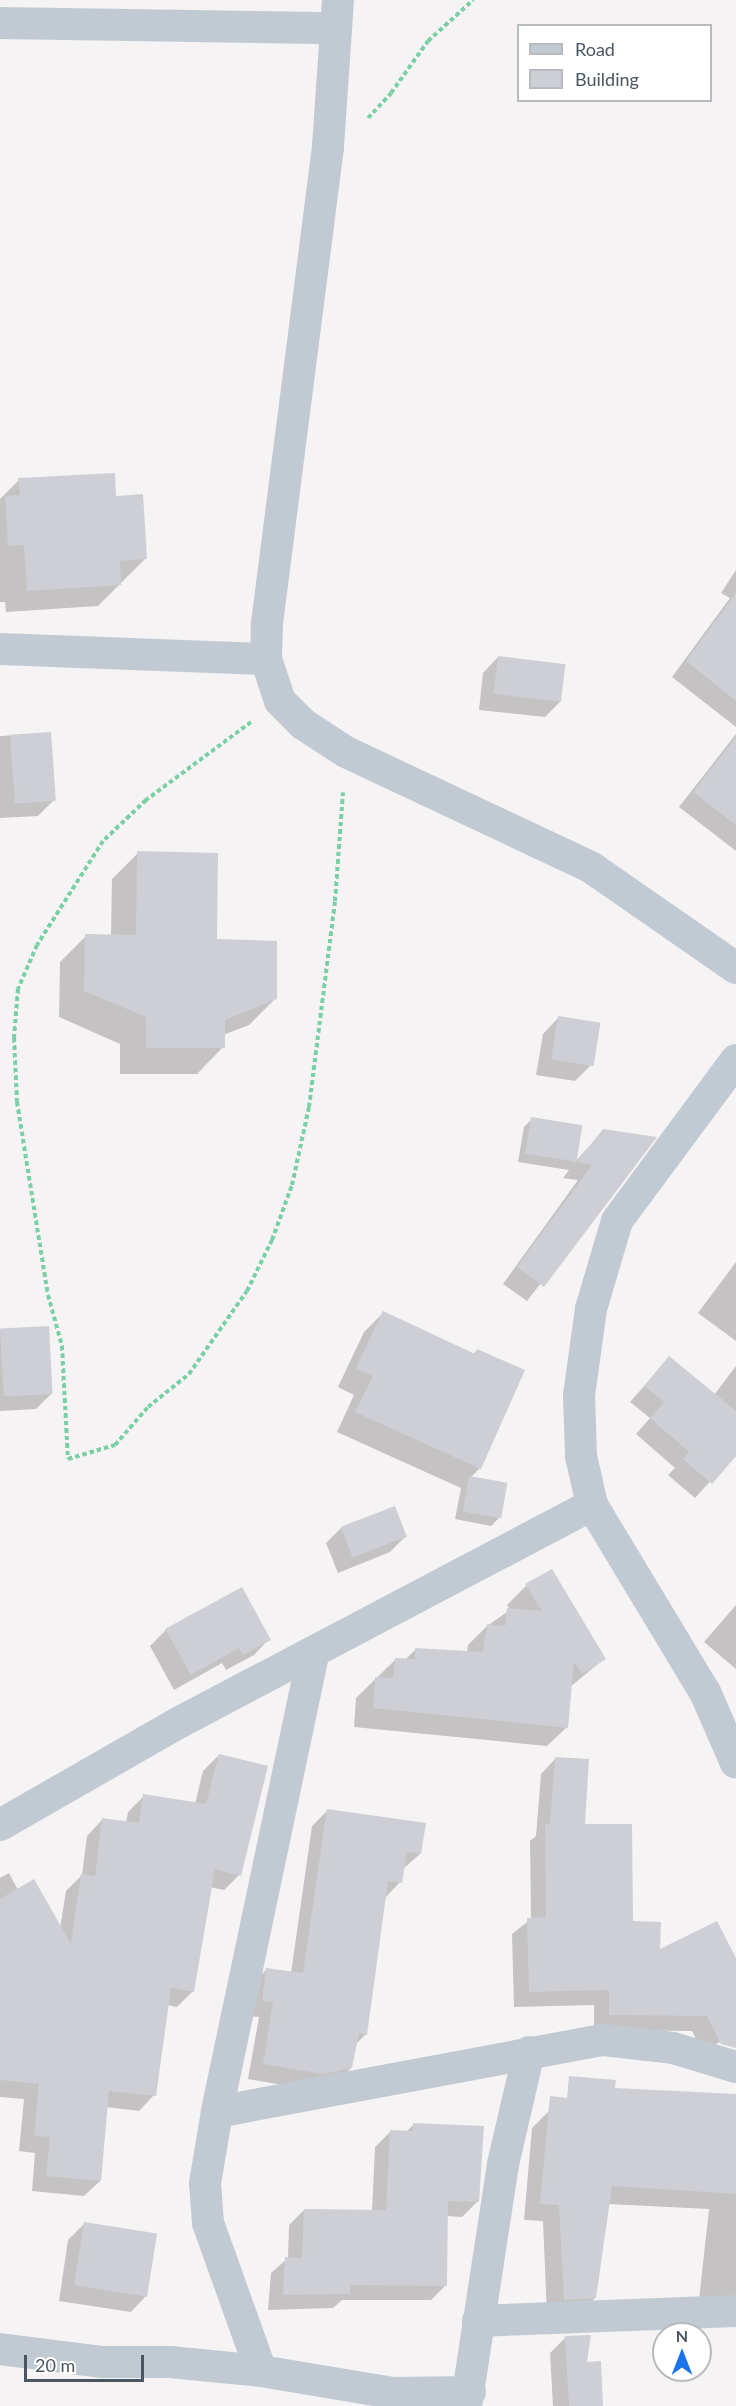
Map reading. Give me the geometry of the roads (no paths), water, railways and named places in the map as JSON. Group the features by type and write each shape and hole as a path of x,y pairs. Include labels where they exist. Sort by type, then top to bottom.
{"street":[{"path":"0,23 337,14 328,147 271,590 266,659 280,701 303,724 346,752 497,820 592,868 736,968"},
{"path":"0,649 266,659"},
{"path":"736,1060 617,1221 591,1309 579,1395 581,1456 592,1505 705,1692 736,1763"},
{"path":"0,1825 180,1722 313,1655 592,1505"},
{"path":"261,2371 208,2223 205,2183 217,2112 313,1655"},
{"path":"217,2112 529,2052 621,2039 673,2048 736,2067"},
{"path":"0,2349 113,2363 170,2362 261,2371 393,2393 468,2399 503,2164 529,2052"},
{"path":"478,2321 736,2311"}]}
